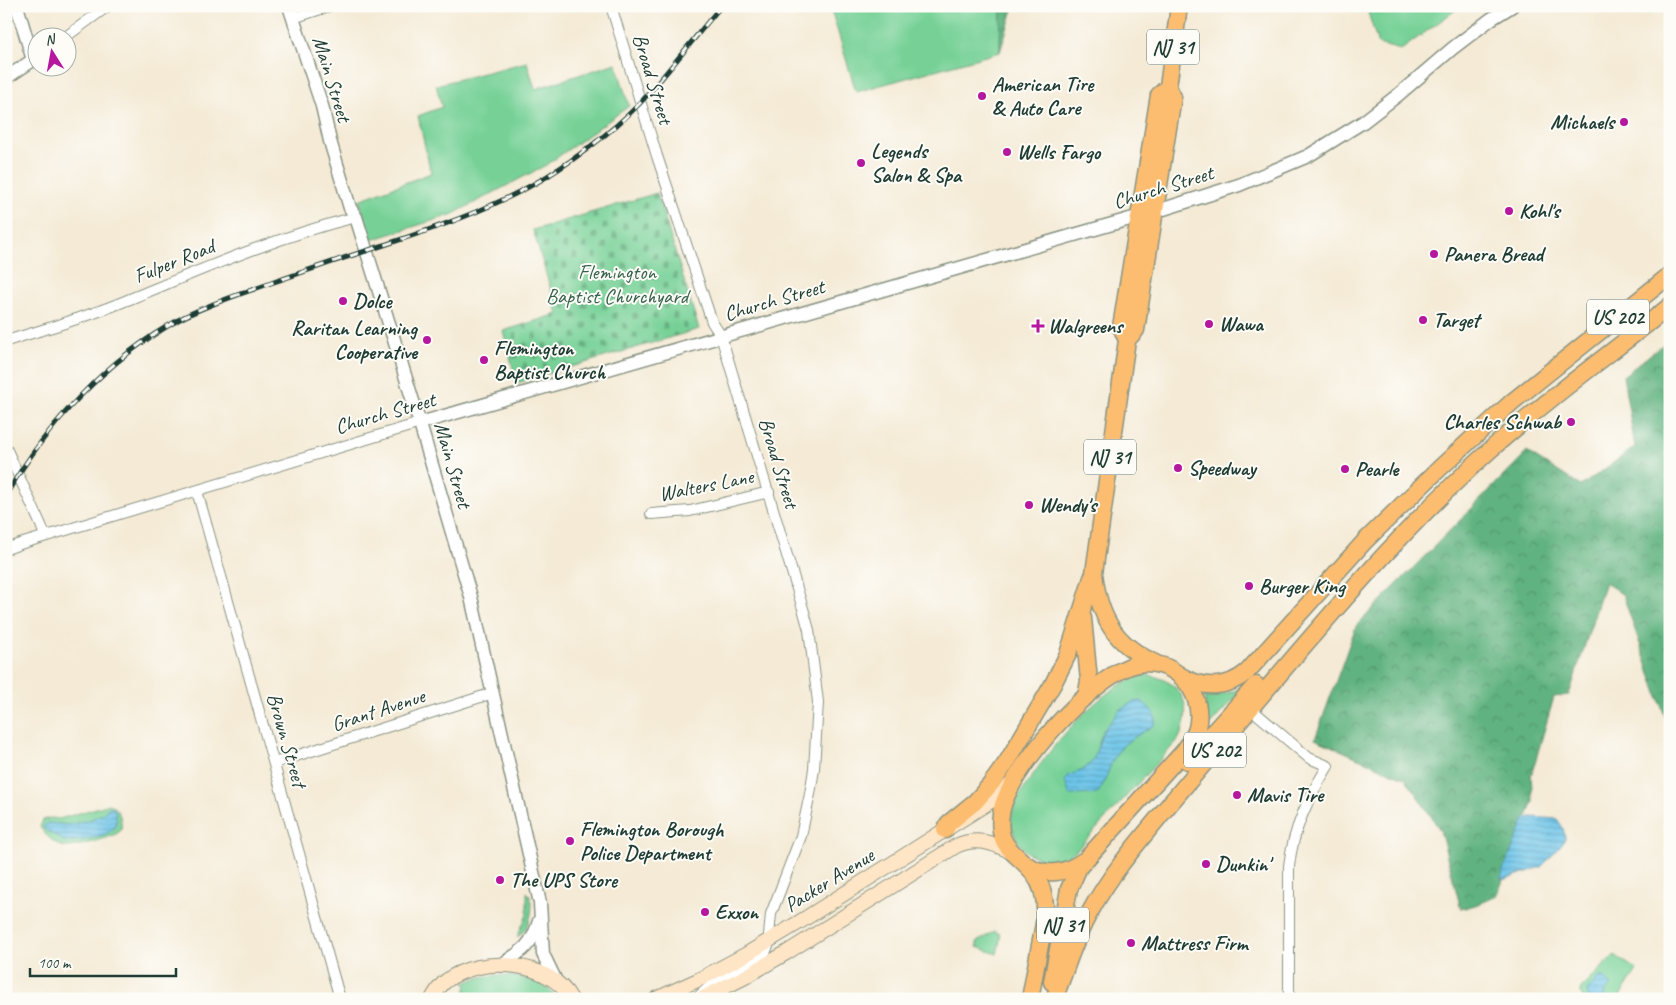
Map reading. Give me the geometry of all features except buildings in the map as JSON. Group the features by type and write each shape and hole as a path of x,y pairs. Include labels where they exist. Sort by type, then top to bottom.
{"highway":[{"name":"NJ 31","path":"1086,697 1089,681 1083,608 1094,573 1127,340 1136,330 1146,214 1173,97 1168,87 1179,6"},
{"name":"US 202","path":"1030,999 1045,911 1043,896 1039,883 1032,871 1017,857 1002,836 1000,819 1004,802 1014,780 1035,750 1058,723 1112,676 1127,667 1143,663 1157,664 1194,682 1207,686 1227,684 1241,678 1259,662 1365,541 1440,468 1512,402 1670,275"},
{"name":"US 202","path":"1054,999 1081,928 1100,895 1144,836 1250,708 1375,564 1470,469 1518,426 1568,384 1670,306"},
{"path":"1144,795 1174,775 1338,594 1411,526"},
{"name":"NJ 31","path":"1094,573 1096,592 1102,611 1116,635 1135,652 1157,664"},
{"path":"944,830 949,823 967,810 983,794 1007,762 1064,664 1083,608"},
{"name":"NJ 31","path":"1049,999 1069,889 1079,867 1194,737 1197,728 1198,710 1196,701 1186,680 1177,673"},
{"path":"1017,857 1037,870 1059,872 1078,865 1088,856"}],"main road":[{"name":"Packer Avenue","path":"656,999 700,980 769,940 994,799 1014,780"},
{"name":"Packer Avenue","path":"701,999 763,966 956,846 973,841 990,842 1017,857"},
{"path":"432,999 444,982 460,972 483,966 501,965 536,970 556,982 571,998"}],"street":[{"path":"17,6 28,38"},
{"path":"78,28 108,6"},
{"path":"291,12 330,6"},
{"name":"Broad Street","path":"611,6 657,156 712,322 721,336 809,630 818,702 815,761 799,843 771,914 769,940"},
{"name":"Church Street","path":"6,549 420,423 1146,214 1239,185 1308,156 1363,122 1453,48 1512,6"},
{"name":"Main Street","path":"291,12 322,106 330,141 350,208 356,217 420,423 471,597 541,914 543,954 556,982"},
{"path":"6,78 28,63"},
{"name":"Fulper Road","path":"6,341 125,302 260,247 322,226 356,217"},
{"path":"6,448 45,536"},
{"name":"Brown Street","path":"196,491 340,999"},
{"name":"Walters Lane","path":"651,514 704,508 769,492"},
{"name":"Grant Avenue","path":"274,763 493,693"},
{"path":"1250,708 1309,758 1328,766 1305,806 1291,846 1289,866 1289,999"},
{"path":"909,852 920,868"},
{"path":"501,965 522,951 530,943 541,914"},
{"path":"696,999 715,982 760,957 768,946 769,940"}],"green space":[{"path":"830,6 1001,6 1000,52 856,92"},
{"path":"1001,6 1014,6 1000,52"},
{"path":"1366,6 1461,6 1401,50 1378,44"},
{"path":"527,62 535,89 616,63 629,106 548,164 451,215 371,240 359,200 431,173 418,116 442,107 436,85"},
{"name":"Flemington Baptist Churchyard","path":"657,193 699,329 517,383 503,331 558,314 533,230"},
{"path":"1670,339 1670,731 1623,595 1605,582 1569,695 1554,697 1531,776 1533,801 1497,896 1461,909 1440,830 1406,779 1315,739 1356,626 1527,452 1581,486 1635,447 1623,376"},
{"path":"1147,675 1169,683 1177,689 1182,697 1185,717 1178,740 1077,850 1064,858 1054,860 1031,855 1020,845 1013,831 1012,824 1013,809 1024,788 1067,731 1098,700 1131,679"},
{"path":"1248,684 1205,730 1207,715 1204,695 1227,693"},
{"path":"110,804 120,815 121,830 112,836 95,842 65,847 51,839 40,827 43,820 59,819"},
{"path":"527,892 531,902 531,916 522,934 517,937 527,915"},
{"path":"995,931 1001,935 997,954 977,947 977,942"},
{"path":"1615,955 1637,970 1621,993 1621,999 1583,999 1580,989"},
{"path":"515,976 531,980 552,992 557,999 461,999 465,994 467,985 464,983 480,977"}],"water":[{"path":"1142,701 1153,712 1156,719 1154,725 1129,740 1121,748 1114,758 1104,783 1097,794 1070,795 1065,782 1067,776 1083,770 1093,761 1103,731 1120,710 1133,702"},
{"path":"109,807 114,808 115,826 110,831 97,837 63,841 43,827 48,823 70,825 92,819 104,813"},
{"path":"1530,817 1557,819 1563,828 1565,838 1561,846 1541,867 1501,879 1525,819"},
{"path":"1599,977 1603,977 1612,986 1604,992 1605,999 1589,999 1587,991"}],"railway":[{"path":"6,495 40,443 81,395 128,353 153,335 180,319 213,304 460,218 504,200 546,177 587,149 628,115 650,92 721,6"}],"place":[{"name":"American Tire & Auto Care","path":"982,96"},
{"name":"Michaels","path":"1624,122"},
{"name":"Wells Fargo","path":"1007,152"},
{"name":"Legends Salon & Spa","path":"861,163"},
{"name":"Kohl's","path":"1509,211"},
{"name":"Panera Bread","path":"1434,254"},
{"name":"Dolce","path":"343,301"},
{"name":"Target","path":"1423,320"},
{"name":"Wawa","path":"1209,324"},
{"name":"Walgreens","path":"1038,326"},
{"name":"Raritan Learning Cooperative","path":"427,340"},
{"name":"Flemington Baptist Church","path":"484,360"},
{"name":"Charles Schwab","path":"1571,422"},
{"name":"Speedway","path":"1178,468"},
{"name":"Pearle","path":"1345,469"},
{"name":"Wendy's","path":"1029,505"},
{"name":"Burger King","path":"1249,586"},
{"name":"Mavis Tire","path":"1237,795"},
{"name":"Flemington Borough Police Department","path":"570,841"},
{"name":"Dunkin'","path":"1206,864"},
{"name":"The UPS Store","path":"500,880"},
{"name":"Exxon","path":"705,912"},
{"name":"Mattress Firm","path":"1131,943"}]}
